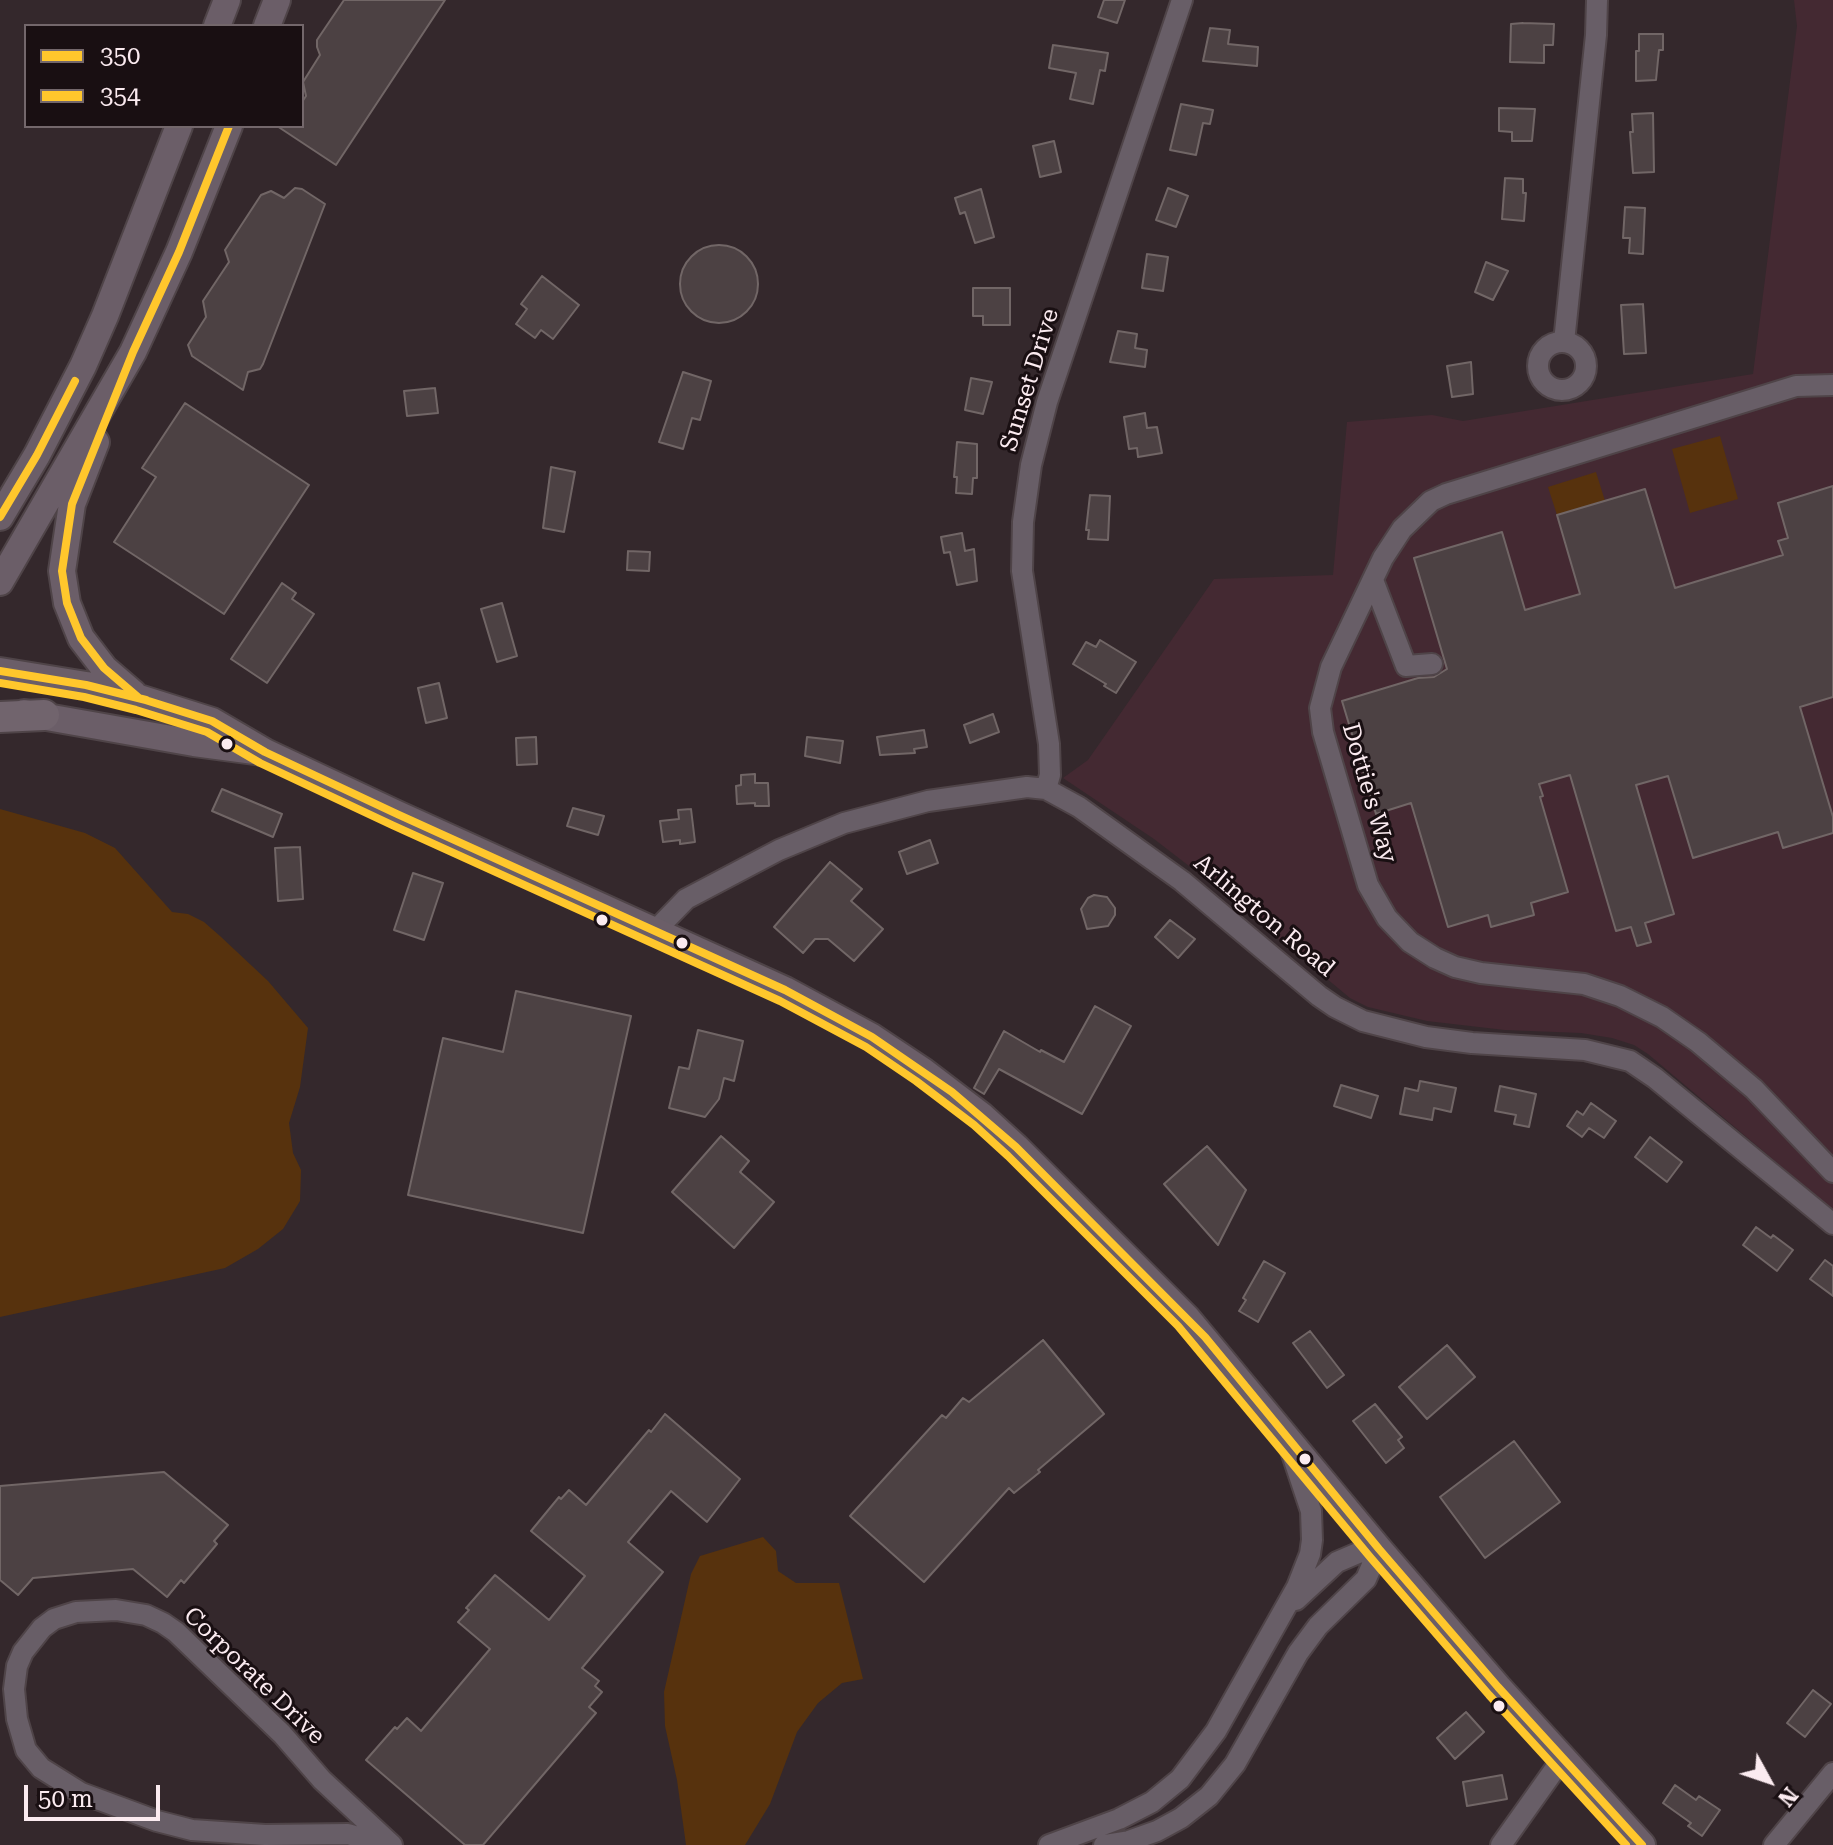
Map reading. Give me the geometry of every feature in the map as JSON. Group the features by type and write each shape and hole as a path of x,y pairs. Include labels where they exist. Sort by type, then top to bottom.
{"highway":[{"path":"0,717 44,715"}],"main road":[{"path":"218,24 227,0"},
{"path":"268,24 277,0"},
{"path":"0,517 61,412 94,341 178,128"},
{"path":"139,698 104,668 81,638 67,603 62,571 72,504 228,128"},
{"path":"0,582 133,352"},
{"path":"0,671 86,685 212,721 265,752 785,990 841,1019 899,1055 969,1105 1026,1156 1205,1337 1379,1549 1562,1759 1642,1845"},
{"path":"0,709 194,743 265,752"}],"street":[{"name":"Sunset Drive","path":"1046,789 1050,775 1049,744 1022,571 1027,488 1047,402 1182,0"},
{"path":"1564,342 1597,0"},
{"name":"Dottie's Way","path":"1833,385 1796,386 1431,501 1407,522 1383,558 1328,675 1320,708 1323,732 1358,856 1379,906 1410,942 1447,964 1481,973 1584,984 1620,996 1662,1017 1698,1042 1754,1089 1833,1172"},
{"path":"1373,580 1406,666 1432,664"},
{"path":"655,931 688,897 779,850 844,823 928,801 1027,787 1046,789"},
{"name":"Arlington Road","path":"1046,789 1089,813 1182,881 1319,996 1348,1014 1394,1030 1450,1041 1585,1050 1630,1061 1833,1224"},
{"path":"1049,1845 1134,1813 1152,1802 1180,1779 1216,1731 1303,1576 1312,1548 1311,1511 1287,1436"},
{"path":"1265,1641 1291,1606 1337,1562 1379,1549"},
{"path":"1104,1845 1129,1841 1157,1831 1189,1813 1209,1796 1235,1764 1304,1645 1318,1626 1366,1579 1379,1549"},
{"name":"Corporate Drive","path":"76,1612 133,1612 163,1623 282,1734 322,1780 389,1845 348,1834 265,1835 192,1830 157,1821 81,1793 41,1768 26,1750 17,1719 14,1689 17,1666 23,1652 42,1628 54,1619 76,1612"},
{"path":"1501,1845 1562,1759"},
{"path":"1774,1845 1833,1773"}],"shaded area":[{"path":"1794,0 1833,0 1833,1210 1634,1045 1581,1033 1505,1030 1427,1021 1368,1007 1350,998 1154,839 1063,778 1088,760 1214,579 1333,575 1347,422 1432,415 1463,421 1753,374 1797,26"},
{"path":"1720,436 1738,499 1690,513 1672,449"},
{"path":"1596,472 1605,501 1557,515 1548,487"},
{"path":"0,809 85,833 115,848 172,912 188,914 204,922 268,981 308,1028 300,1087 289,1123 293,1153 301,1170 300,1201 283,1229 258,1249 225,1268 0,1317"},
{"path":"763,1537 776,1551 778,1571 796,1583 839,1583 863,1679 842,1683 818,1703 797,1732 770,1804 745,1845 686,1845 677,1780 665,1726 664,1692 691,1574 700,1556"}],"building":[{"path":"344,0 445,0 336,165 280,128 304,128 304,80 320,55 317,40"},
{"path":"1104,0 1125,0 1117,23 1098,17"},
{"path":"1511,24 1554,24 1553,45 1544,45 1544,63 1510,62"},
{"path":"1210,28 1230,30 1228,44 1258,47 1257,66 1203,61"},
{"path":"1639,34 1663,34 1663,50 1659,50 1656,80 1636,81"},
{"path":"1053,45 1108,53 1105,71 1100,70 1093,104 1070,99 1076,73 1049,68"},
{"path":"1181,104 1213,110 1210,124 1203,123 1196,155 1170,150"},
{"path":"1499,108 1535,109 1532,141 1512,141 1512,132 1499,131"},
{"path":"1653,113 1654,172 1633,173 1632,114"},
{"path":"1054,141 1061,172 1040,177 1033,146"},
{"path":"1505,178 1523,179 1523,193 1526,193 1524,221 1502,219"},
{"path":"295,188 302,189 325,204 263,364 260,369 248,372 243,390 192,356 188,345 206,317 203,301 229,262 225,250 261,195 271,191 284,198"},
{"path":"1168,188 1188,196 1176,227 1156,220"},
{"path":"981,189 994,237 975,243 965,212 960,214 955,198"},
{"path":"1625,207 1645,208 1643,254 1629,253 1630,238 1623,238"},
{"path":"719,245 734,248 747,256 755,269 758,284 755,299 747,312 734,320 719,323 704,320 691,312 683,299 680,284 683,269 691,256 704,248"},
{"path":"1147,254 1168,257 1163,291 1142,288"},
{"path":"1486,262 1508,271 1493,300 1475,292"},
{"path":"542,276 579,305 553,339 541,330 535,338 516,324 527,309 521,304"},
{"path":"973,288 1010,288 1010,325 983,325 983,316 973,316"},
{"path":"1643,304 1646,353 1624,354 1621,305"},
{"path":"1118,331 1137,334 1135,348 1147,350 1145,367 1110,362"},
{"path":"1471,362 1473,394 1452,397 1447,366"},
{"path":"683,372 711,381 700,420 692,418 683,449 659,442"},
{"path":"971,378 992,382 983,414 965,410"},
{"path":"435,388 438,413 407,416 404,391"},
{"path":"185,403 309,485 224,614 114,542 156,477 142,468"},
{"path":"1145,413 1147,428 1157,427 1162,453 1138,457 1137,448 1129,449 1124,417"},
{"path":"957,442 977,444 977,478 973,478 972,494 956,493"},
{"path":"551,467 575,472 564,532 543,528"},
{"path":"1833,486 1833,697 1800,707 1833,817 1833,833 1783,848 1778,832 1693,858 1668,776 1636,785 1674,914 1645,923 1651,942 1637,946 1631,927 1616,931 1570,775 1539,784 1543,796 1540,797 1568,892 1531,903 1534,915 1491,927 1488,915 1448,927 1411,803 1376,814 1342,701 1418,678 1434,677 1447,669 1414,558 1502,532 1525,610 1580,594 1557,515 1645,489 1675,588 1783,555 1778,541 1788,538 1778,503"},
{"path":"1090,495 1110,496 1108,540 1088,539 1089,530 1086,530"},
{"path":"962,533 965,551 974,549 977,581 957,585 950,552 944,553 941,537"},
{"path":"628,551 650,552 649,571 627,570"},
{"path":"282,583 296,593 292,599 314,614 267,683 231,659"},
{"path":"502,603 517,656 497,662 481,609"},
{"path":"1100,640 1136,662 1116,693 1073,664 1086,642 1096,647"},
{"path":"439,683 447,718 426,723 418,688"},
{"path":"993,714 999,732 970,743 964,725"},
{"path":"924,730 927,747 914,749 915,753 880,755 877,737"},
{"path":"536,737 537,764 517,765 516,738"},
{"path":"807,737 843,741 840,763 805,756"},
{"path":"755,774 755,783 768,783 769,806 737,804 736,786 741,785 741,775"},
{"path":"222,789 282,814 273,837 212,811"},
{"path":"573,808 604,816 598,835 567,826"},
{"path":"691,809 695,842 663,842 660,821 679,819 678,810"},
{"path":"930,840 938,863 907,874 899,852"},
{"path":"300,847 303,899 278,901 275,848"},
{"path":"830,862 862,889 851,901 883,929 854,961 828,939 815,939 803,953 774,927"},
{"path":"413,873 443,883 424,940 394,930"},
{"path":"1094,895 1107,897 1115,908 1115,915 1108,926 1087,929 1081,909"},
{"path":"1170,920 1195,939 1178,958 1155,937"},
{"path":"516,991 631,1016 583,1233 408,1195 443,1038 503,1052"},
{"path":"1095,1006 1131,1026 1082,1114 999,1069 984,1094 974,1088 1004,1031 1064,1062"},
{"path":"698,1030 743,1041 734,1081 724,1078 719,1099 705,1117 669,1108 679,1067 689,1069"},
{"path":"1420,1081 1456,1088 1451,1112 1434,1108 1432,1120 1400,1114 1405,1088 1418,1091"},
{"path":"1341,1085 1378,1096 1371,1118 1334,1106"},
{"path":"1500,1086 1536,1094 1529,1127 1514,1124 1516,1115 1495,1111"},
{"path":"1591,1103 1616,1121 1604,1138 1589,1128 1582,1137 1567,1126 1577,1111 1583,1115"},
{"path":"721,1136 749,1161 740,1172 774,1202 734,1248 672,1192"},
{"path":"1650,1137 1682,1162 1667,1182 1635,1157"},
{"path":"1207,1146 1246,1190 1218,1245 1164,1184"},
{"path":"1756,1227 1793,1250 1777,1271 1743,1245"},
{"path":"1825,1260 1833,1266 1833,1296 1810,1279"},
{"path":"1264,1261 1285,1273 1258,1322 1239,1311"},
{"path":"1310,1331 1344,1375 1327,1388 1293,1343"},
{"path":"1043,1340 1104,1414 1014,1493 1009,1488 924,1582 850,1516 942,1415 946,1418 963,1398 969,1402"},
{"path":"1447,1345 1475,1377 1427,1419 1399,1387"},
{"path":"1375,1404 1402,1437 1398,1440 1404,1448 1386,1463 1353,1421"},
{"path":"665,1414 740,1479 707,1522 671,1491 628,1542 663,1572 582,1668 599,1681 595,1686 602,1692 589,1707 596,1713 483,1845 465,1845 366,1760 407,1718 421,1731 490,1649 458,1622 495,1575 549,1620 585,1576 531,1531 559,1497 561,1499 569,1490 586,1505"},
{"path":"1514,1441 1560,1502 1485,1558 1440,1497"},
{"path":"164,1472 228,1525 214,1541 217,1544 184,1583 181,1580 167,1597 133,1569 33,1578 18,1595 0,1580 0,1486"},
{"path":"1813,1690 1831,1704 1805,1737 1787,1723"},
{"path":"1466,1712 1484,1732 1455,1759 1437,1738"},
{"path":"1502,1775 1507,1799 1467,1806 1463,1782"},
{"path":"1675,1785 1696,1800 1699,1796 1720,1810 1702,1836 1688,1826 1691,1823 1663,1803"}],"transit line":[{"name":"350","path":"228,128 72,504 62,571 67,603 81,638 104,668 139,698 212,721 265,752 397,814 785,990 872,1037 952,1092 1016,1147 1205,1337 1379,1549 1498,1687 1642,1845"},
{"name":"350","path":"0,517 37,455 75,381"},
{"name":"350","path":"0,671 86,685 146,700"},
{"name":"354","path":"0,683 84,697 207,732 260,763 392,825 780,1001 866,1047 916,1081 974,1125 1008,1156 1178,1326 1489,1695 1626,1845"}]}
